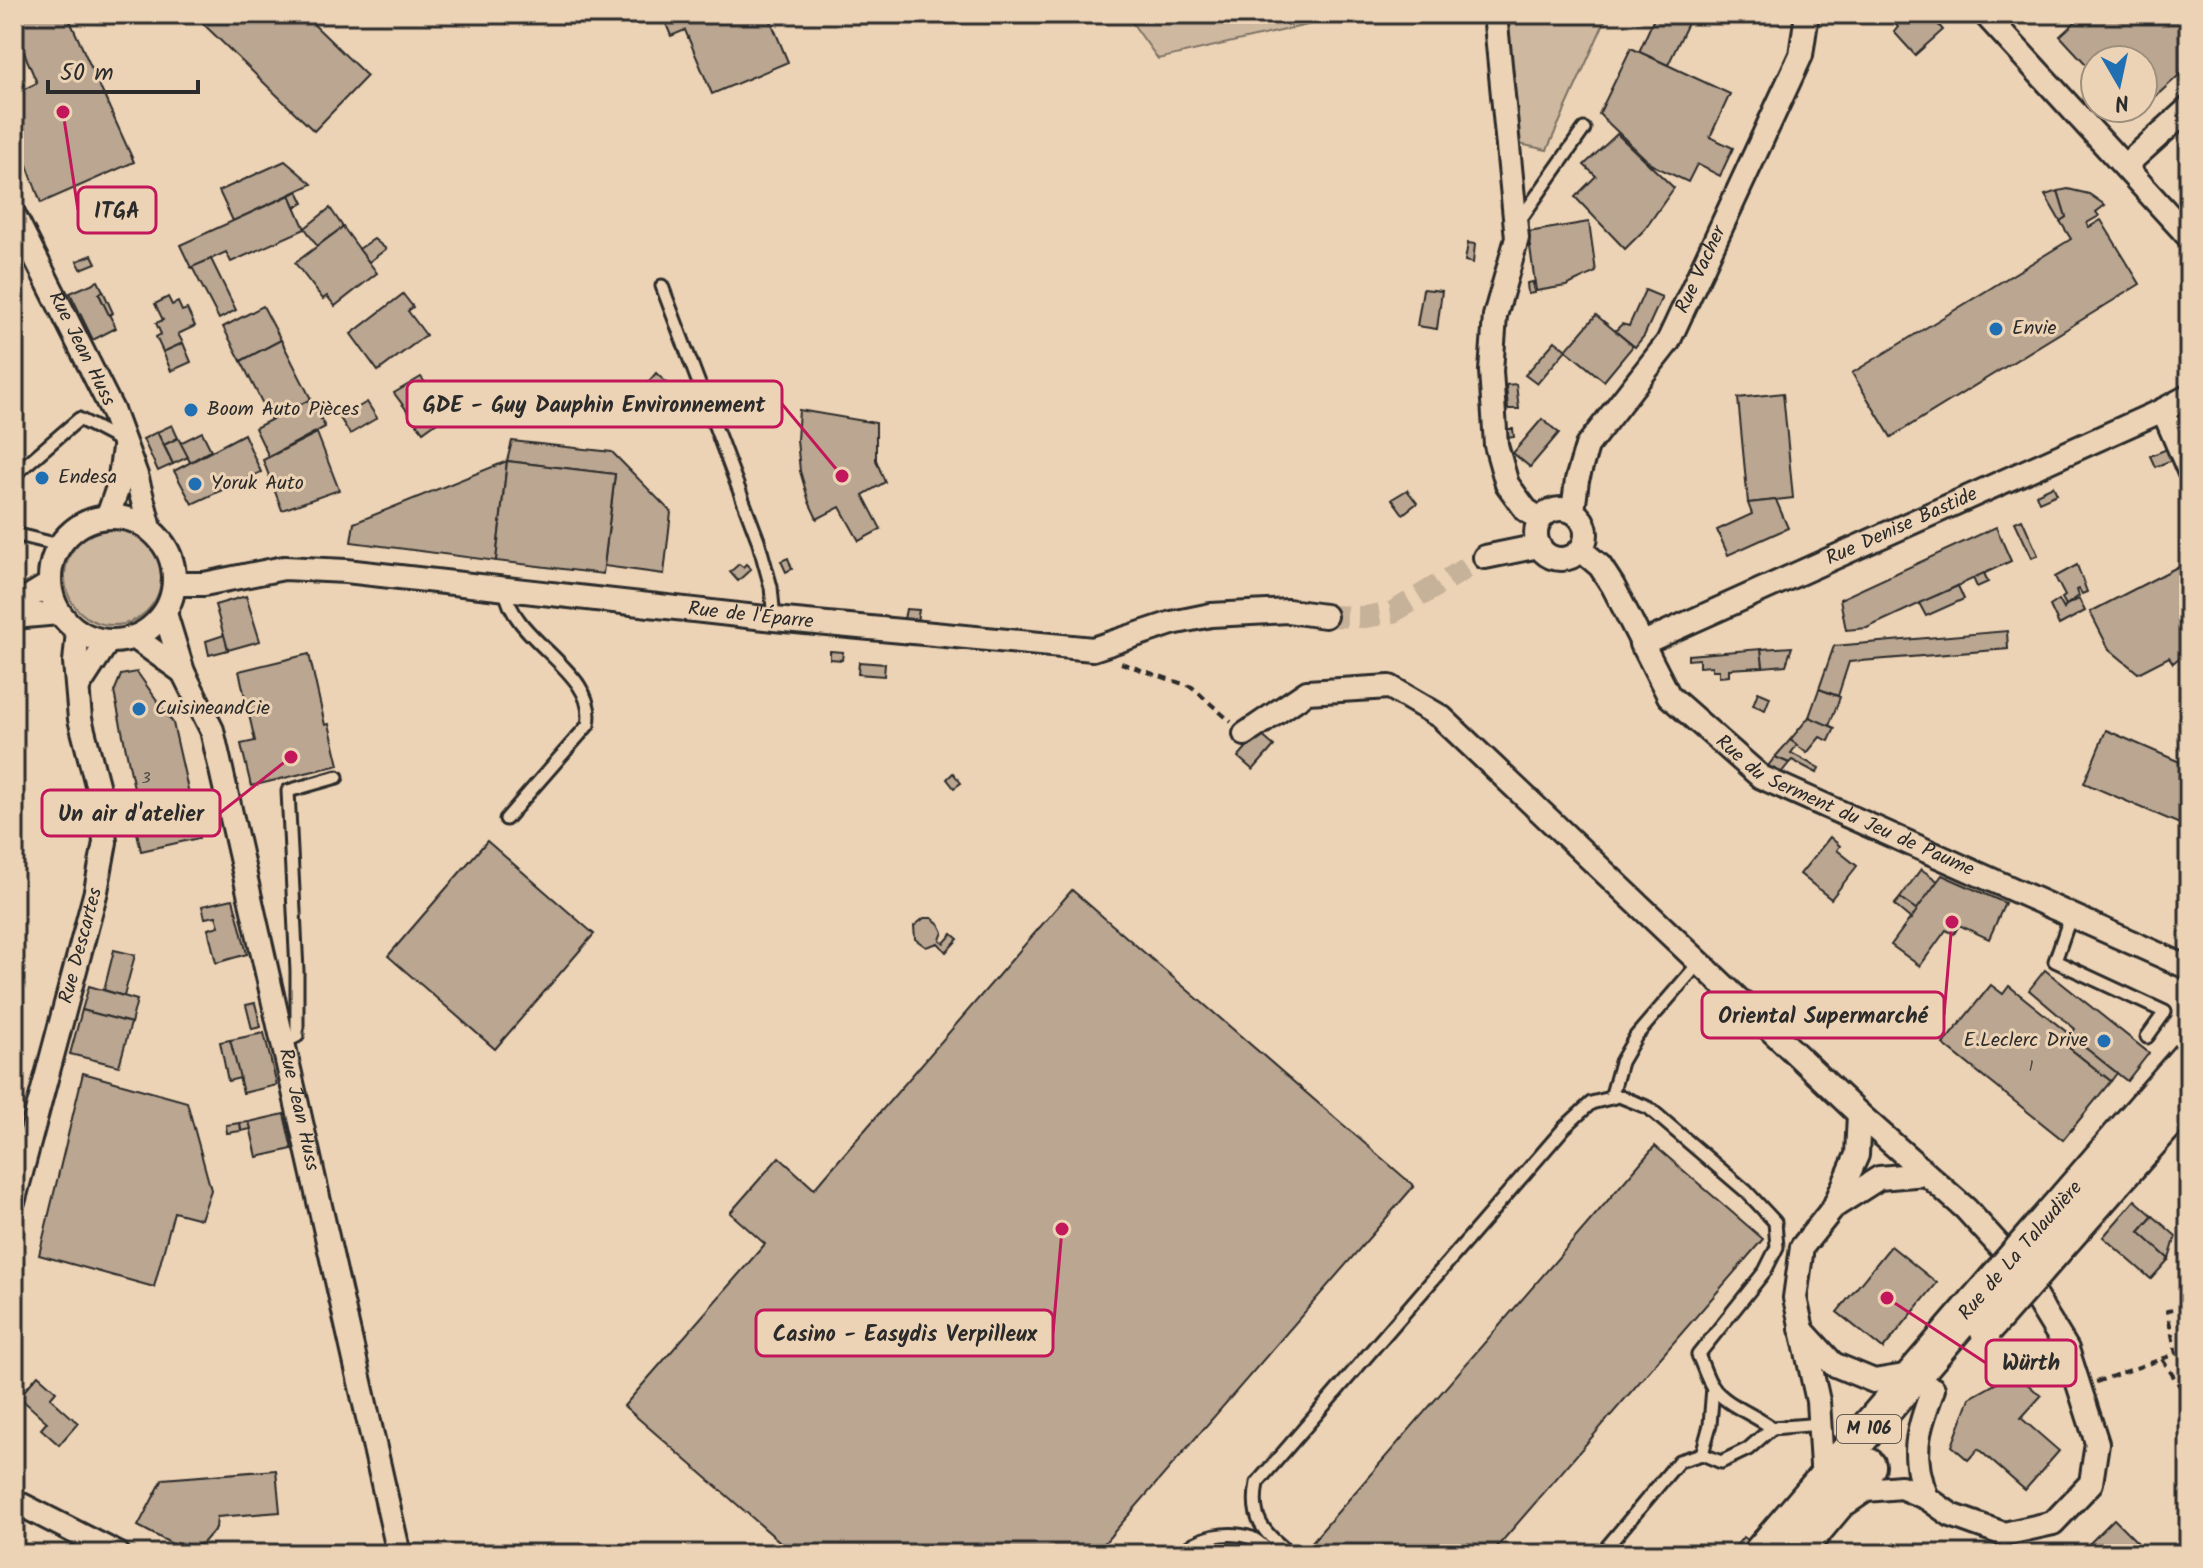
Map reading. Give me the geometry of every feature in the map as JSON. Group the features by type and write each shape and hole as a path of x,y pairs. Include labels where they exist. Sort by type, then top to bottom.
{"main road":[{"name":"Rue de La Talaudière","path":"1794,1554 1925,1381 2189,1057"},
{"name":"Rue de La Talaudière","path":"1981,1315 2188,1099"},
{"name":"Rue de La Talaudière","path":"1760,1554 1823,1482 1925,1381"}],"street":[{"path":"1495,14 1517,238 1495,316 1491,371 1496,445 1507,484 1526,510 1540,519"},
{"name":"Rue Vacher","path":"1573,511 1577,480 1587,446 1668,342 1801,55 1807,14"},
{"path":"1985,14 2189,237"},
{"path":"2126,165 2189,108"},
{"name":"Rue Jean Huss","path":"14,215 112,410 150,528"},
{"name":"Rue Denise Bastide","path":"1641,644 2189,396"},
{"path":"2163,410 2189,471"},
{"path":"108,516 119,484 125,443"},
{"path":"1558,509 1573,511 1586,528 1587,536 1581,550 1575,556 1551,557 1539,546 1536,533 1540,519 1558,509"},
{"path":"108,516 137,521 150,528 164,544 173,563 175,584 165,613 151,627 134,637 108,641 78,631 59,613 50,584 51,564 59,545 72,531 89,520 108,516"},
{"path":"1485,557 1539,546"},
{"name":"Rue du Serment du Jeu de Paume","path":"1581,550 1600,566 1613,586 1669,696 1761,777 2189,968"},
{"name":"Rue de l'Éparre","path":"175,584 204,584 284,568 346,571 774,619 1093,649 1172,623 1211,615 1288,611 1325,616"},
{"path":"14,606 50,584"},
{"path":"14,617 59,613"},
{"name":"Rue Jean Huss","path":"165,613 183,672 212,730 399,1554"},
{"name":"Rue Descartes","path":"14,1199 96,891 105,842 101,800 80,719 75,662 78,631"},
{"name":"Rue Jean Huss","path":"134,637 183,672"},
{"path":"78,687 108,641"},
{"path":"1245,734 1307,692 1390,687 1441,717 1859,1114 1966,1209 2014,1262 2067,1349 2097,1443 2091,1483 2053,1523 2004,1534 1951,1515 1927,1498 1901,1487 1866,1490 1823,1518"},
{"path":"1823,1482 1818,1401 1795,1298 1802,1247 1834,1207 1857,1155 1859,1114"},
{"path":"1834,1207 1879,1178 1926,1174"},
{"path":"1800,1328 1833,1364 1874,1381 1925,1381 1916,1435 1918,1476 1927,1498"},
{"path":"14,1501 118,1554"}],"lane":[{"path":"1516,225 1584,129"},
{"path":"662,286 758,540 771,587 774,619"},
{"path":"14,475 79,419 125,443"},
{"path":"14,534 59,545"},
{"path":"505,589 507,604 534,640 581,688 591,711 588,725 506,819"},
{"path":"283,1043 297,1036 288,791 337,777"},
{"path":"2071,915 2055,961 2165,1012 2147,1037"},
{"path":"1611,1098 1621,1062 1636,1036 1699,963"},
{"path":"1290,1554 1259,1523 1253,1502 1257,1483 1565,1127 1591,1103 1619,1096 1649,1108 1747,1192 1775,1222 1777,1247 1765,1271 1698,1355 1713,1387 1729,1402 1754,1414 1772,1428"},
{"path":"1702,1454 1710,1425 1713,1387"},
{"path":"1601,1554 1679,1461 1702,1454 1721,1462 1748,1449 1772,1428 1820,1424"},
{"path":"1181,1554 1187,1547 1219,1534 1254,1538 1272,1554"}],"path":[{"path":"1093,649 1111,659 1192,687 1245,734"},
{"path":"2079,1388 2176,1354 2167,1311 2189,1307"},
{"path":"2162,1359 2189,1400"}],"shaded area":[{"path":"1126,14 1356,14 1158,59"},
{"path":"1504,14 1608,14 1547,150 1515,143"},
{"path":"113,529 131,533 147,543 157,559 161,577 157,595 147,611 131,621 113,625 95,621 79,611 69,595 65,577 69,559 79,543 95,533"}],"building":[{"path":"14,14 67,14 134,162 41,203 14,130 14,94 37,83 14,29"},
{"path":"193,14 303,14 367,76 314,131"},
{"path":"662,14 768,14 788,62 712,94 685,30 671,36"},
{"path":"1656,14 1668,14 1688,23 1668,65 1639,52"},
{"path":"1880,14 1929,14 1943,30 1915,55 1894,32 1898,27 1889,17 1886,19"},
{"path":"2084,14 2189,14 2189,66 2159,93 2159,44 2079,44 2079,57 2060,36"},
{"path":"1631,48 1730,94 1710,137 1733,148 1720,176 1697,164 1688,182 1652,165 1599,114"},
{"path":"1617,134 1674,188 1645,229 1625,249 1575,197 1596,176 1584,165"},
{"path":"285,161 312,184 233,221 219,191"},
{"name":"Envie","path":"2068,189 2089,194 2105,205 2096,212 2099,216 2087,223 2089,227 2101,220 2140,284 1891,437 1852,373 2071,239 2060,221 2066,217 2058,191"},
{"path":"298,191 304,203 295,207 290,195"},
{"path":"2058,191 2066,217 2060,221 2045,195"},
{"path":"290,195 305,229 231,262 226,252 191,268 180,245"},
{"path":"330,208 343,227 317,246 305,228"},
{"path":"1589,222 1596,272 1566,286 1536,291 1528,232"},
{"path":"343,227 377,273 335,306 327,296 323,299 295,263"},
{"path":"374,239 386,249 369,262 359,249"},
{"path":"1468,243 1475,244 1473,263 1465,261"},
{"path":"92,255 96,263 81,269 77,261"},
{"path":"211,259 236,310 219,319 192,267"},
{"path":"98,281 103,291 99,294 116,328 93,340 70,293"},
{"path":"1533,282 1534,293 1528,294 1527,283"},
{"path":"1423,289 1442,291 1437,329 1417,326"},
{"path":"1645,290 1662,297 1644,336 1635,347 1615,331 1622,324 1629,326"},
{"path":"103,291 113,313 109,315 99,294"},
{"path":"403,294 413,307 408,311 426,335 378,371 351,334"},
{"path":"168,297 172,305 178,302 182,311 187,309 195,326 178,334 183,343 163,352 156,337 161,334 156,323 163,320 155,304"},
{"path":"263,306 281,340 241,361 223,327"},
{"path":"1596,315 1633,346 1604,381 1566,350"},
{"path":"281,340 311,399 271,420 241,361"},
{"path":"1555,341 1566,350 1537,384 1525,375"},
{"path":"183,343 191,362 171,371 163,352"},
{"path":"656,373 676,392 659,411 639,393"},
{"path":"421,377 448,414 423,432 394,393"},
{"path":"1516,384 1519,409 1508,409 1506,385"},
{"path":"1783,393 1793,498 1748,503 1738,398"},
{"path":"311,399 325,427 269,457 255,428"},
{"path":"367,402 377,418 350,434 340,418"},
{"path":"799,410 876,423 876,460 885,482 863,495 881,529 859,541 840,507 817,519 800,471 797,440"},
{"path":"1542,419 1559,433 1530,467 1513,453"},
{"path":"172,425 178,438 164,445 157,432"},
{"path":"1506,429 1513,429 1514,437 1507,438"},
{"path":"157,432 173,464 158,471 143,439"},
{"path":"202,432 211,450 190,462 180,443"},
{"path":"317,433 339,490 282,510 263,460"},
{"path":"244,434 261,472 192,504 174,471"},
{"path":"178,438 188,457 173,464 164,445"},
{"path":"512,441 612,452 671,512 664,574 604,566 615,474 507,461"},
{"path":"2167,449 2172,460 2155,467 2150,456"},
{"path":"507,461 496,561 351,542 354,523"},
{"path":"507,461 615,474 603,574 496,561"},
{"path":"2053,486 2057,494 2039,502 2036,494"},
{"path":"1407,490 1417,503 1403,514 1392,499"},
{"path":"1776,500 1788,528 1728,555 1717,530 1752,514 1748,503"},
{"path":"2022,519 2038,555 2032,558 2015,522"},
{"path":"1996,527 2011,561 1867,628 1846,630 1840,599"},
{"path":"788,558 792,569 786,572 781,561"},
{"path":"2189,561 2189,650 2173,663 2169,657 2138,673 2109,649 2090,612"},
{"path":"739,564 743,567 746,564 751,569 738,581 730,572"},
{"path":"2077,565 2087,592 2082,594 2077,590 2079,596 2066,605 2055,577"},
{"path":"1984,573 1988,582 1977,587 1973,578"},
{"path":"1958,586 1964,599 1926,616 1919,603"},
{"path":"246,596 260,641 228,650 215,605"},
{"path":"2079,599 2085,611 2059,625 2050,606 2059,600 2064,609"},
{"path":"906,609 919,610 917,621 904,619"},
{"path":"2007,631 2008,649 1849,662 1838,696 1819,689 1834,646"},
{"path":"224,635 228,650 209,655 206,641"},
{"path":"1792,647 1786,665 1763,667 1761,649"},
{"path":"1761,649 1763,667 1729,669 1729,676 1719,677 1719,670 1712,670 1712,666 1699,667 1699,659 1688,660 1688,655"},
{"path":"830,651 843,652 842,660 830,659"},
{"path":"309,654 325,725 329,724 339,765 251,786 241,744 255,741 239,671"},
{"path":"859,662 885,664 884,676 858,674"},
{"path":"137,672 173,723 199,838 141,851 135,823 141,822 114,692 121,675"},
{"path":"1819,689 1840,697 1829,726 1809,717"},
{"path":"1758,692 1770,697 1765,710 1753,705"},
{"path":"1809,717 1835,728 1829,741 1820,737 1807,753 1790,740"},
{"path":"2106,730 2189,766 2189,828 2084,783"},
{"path":"1259,733 1274,746 1253,770 1238,757"},
{"path":"1790,740 1797,745 1791,753 1819,768 1817,773 1792,760 1789,763 1775,757"},
{"path":"1775,757 1789,763 1781,773 1768,766"},
{"path":"953,773 961,783 954,788 947,779"},
{"path":"1830,837 1840,846 1837,850 1857,866 1831,899 1800,874"},
{"path":"487,841 594,934 495,1049 388,956"},
{"path":"1921,869 1939,882 1917,910 1900,898"},
{"path":"1942,875 2005,903 1989,939 1959,925 1954,934 1946,930 1920,966 1891,945"},
{"path":"1072,890 1414,1186 1095,1554 794,1554 624,1406 765,1244 730,1213 779,1157 814,1189"},
{"path":"1900,898 1917,910 1911,919 1894,905"},
{"path":"233,899 247,954 216,963 208,929 219,926 216,916 205,918 202,906"},
{"path":"924,918 932,918 939,924 943,932 940,940 944,943 952,934 958,939 946,952 938,943 926,947 915,939 914,926"},
{"path":"114,950 135,955 124,996 104,990"},
{"path":"2045,970 2149,1053 2127,1081 2070,1036 2075,1029 2029,990"},
{"path":"1991,985 2003,994 2009,986 2069,1034 2062,1042 2111,1081 2063,1140 1943,1044"},
{"path":"89,986 137,1000 131,1023 82,1010"},
{"path":"255,1003 261,1027 252,1029 246,1005"},
{"path":"82,1010 131,1023 119,1066 70,1054"},
{"path":"264,1033 277,1085 243,1093 230,1040"},
{"path":"2068,1034 2117,1073 2111,1081 2062,1042"},
{"path":"230,1040 240,1078 228,1081 220,1042"},
{"path":"83,1073 187,1102 211,1190 201,1219 174,1212 154,1287 39,1255"},
{"path":"284,1114 292,1149 257,1157 249,1122"},
{"path":"249,1122 251,1129 241,1131 240,1123"},
{"path":"240,1123 241,1131 227,1133 226,1125"},
{"path":"1655,1146 1763,1239 1491,1554 1323,1554 1311,1543"},
{"path":"2135,1200 2153,1216 2139,1232 2169,1259 2151,1279 2103,1237"},
{"path":"2153,1216 2176,1236 2169,1259 2139,1232"},
{"path":"1891,1246 1937,1283 1883,1349 1837,1312"},
{"path":"14,1279 24,1281 18,1312 14,1312"},
{"path":"2015,1373 2041,1396 2021,1418 2059,1451 2025,1490 1978,1449 1968,1460 1952,1446 1970,1398"},
{"path":"38,1375 56,1391 50,1398 78,1423 59,1445 41,1429 47,1422 19,1397"},
{"path":"276,1470 280,1512 217,1517 216,1528 203,1543 192,1546 177,1543 176,1546 138,1526 163,1479"},
{"path":"2114,1519 2149,1554 2079,1554"},
{"path":"1743,1537 1749,1541 1741,1551 1736,1546"}],"tunnel":[{"path":"1325,616 1365,617 1393,612 1485,557"}],"place":[{"name":"ITGA","path":"63,112"},
{"name":"Envie","path":"1996,329"},
{"name":"Boom Auto Pièces","path":"191,410"},
{"name":"GDE - Guy Dauphin Environnement","path":"842,476"},
{"name":"Endesa","path":"42,478"},
{"name":"Yoruk Auto","path":"195,484"},
{"name":"CuisineandCie","path":"139,709"},
{"name":"Un air d'atelier","path":"291,757"},
{"name":"Oriental Supermarché","path":"1952,922"},
{"name":"E.Leclerc Drive","path":"2104,1041"},
{"name":"Casino - Easydis Verpilleux","path":"1062,1229"},
{"name":"Würth","path":"1887,1298"}]}
